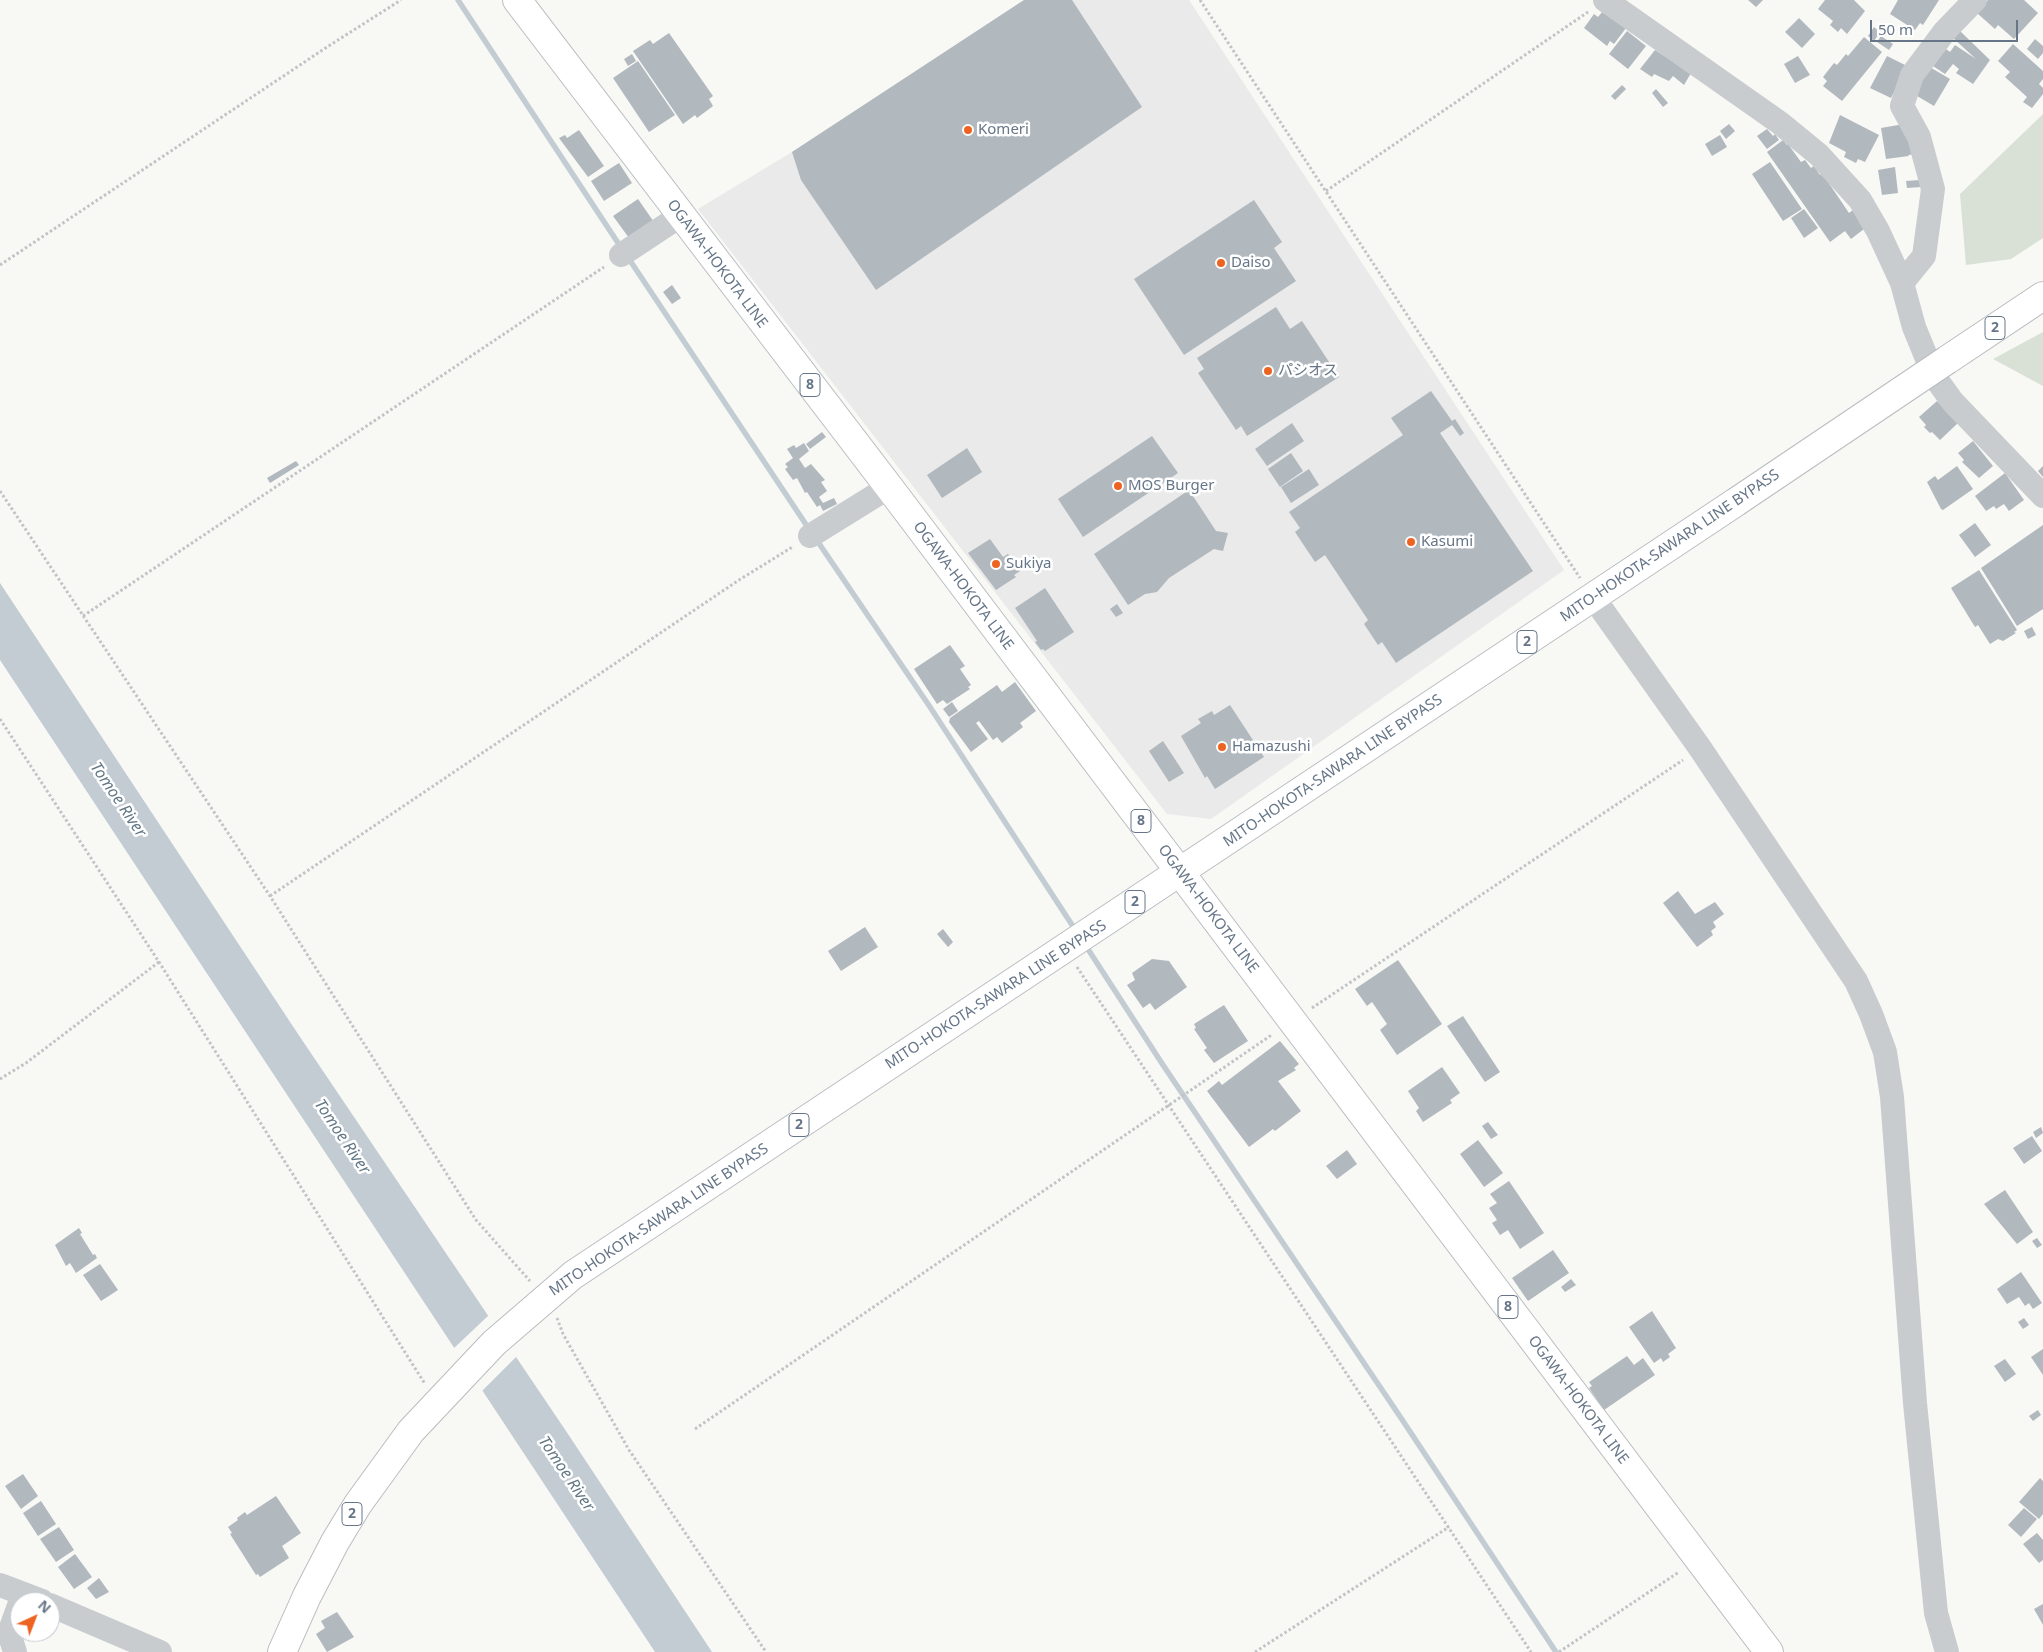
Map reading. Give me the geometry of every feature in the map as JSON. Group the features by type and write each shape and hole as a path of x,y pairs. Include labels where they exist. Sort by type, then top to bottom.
{"main road":[{"name":"OGAWA-HOKOTA LINE","path":"517,0 889,488 1769,1652"},
{"name":"MITO-HOKOTA-SAWARA LINE BYPASS","path":"282,1652 307,1596 358,1504 411,1431 494,1343 573,1275 1593,598 2043,296"}],"street":[{"path":"1605,0 1780,123 1819,155 1860,200 1878,231 1902,283 1914,326 1934,376 1952,401 2043,496"},
{"path":"1902,283 1924,256 1933,190 1919,137 1902,106 1912,75 1945,30 1975,0"},
{"path":"626,252 680,216"},
{"path":"815,533 889,488"},
{"path":"1593,598 1700,748 1856,981 1885,1052 1892,1098 1915,1403 1936,1613 1947,1652"},
{"path":"0,1585 13,1592"},
{"path":"60,1609 160,1652"}],"path":[{"path":"0,265 327,47 401,0"},
{"path":"1200,0 1593,598"},
{"path":"1326,191 1605,0"},
{"path":"83,616 626,252"},
{"path":"0,491 270,896 476,1220 541,1302 556,1315 564,1334 630,1450 766,1652"},
{"path":"270,896 739,580 815,533"},
{"path":"0,719 442,1397"},
{"path":"695,1429 1292,1021 1700,748"},
{"path":"1077,941 1168,1106 1531,1652"},
{"path":"0,1079 26,1063 159,962"},
{"path":"1255,1652 1448,1527"},
{"path":"1559,1652 1699,1559"}],"shaded area":[{"path":"1024,0 1189,0 1564,570 1211,819 1167,814 698,209 792,152"},
{"path":"2043,114 2043,238 2011,259 1966,265 1960,194"},
{"path":"2043,332 2043,386 1993,359"}],"water":[{"name":"Tomoe River","path":"0,583 298,1034 568,1434 712,1652 655,1652 0,660"}],"pier":[{"path":"490,1314 518,1355 481,1392 453,1349"}],"building":[{"name":"Komeri","path":"1024,0 1072,0 1142,107 876,290 801,180 792,152"},
{"path":"1748,0 1763,0 1756,7"},
{"path":"1825,0 1854,0 1865,11 1847,34 1841,28 1838,32 1830,25 1833,21 1818,9"},
{"path":"1898,0 1939,0 1923,25 1920,23 1915,30 1890,14"},
{"path":"1988,0 2024,0 2038,13 2014,39 1998,25 1995,29 1977,13"},
{"path":"1603,11 1626,28 1614,44 1610,41 1607,46 1584,28 1594,14 1598,17"},
{"path":"1799,18 1815,34 1802,48 1785,32"},
{"path":"1874,27 1880,32 1874,41 1868,36"},
{"path":"1627,31 1646,46 1628,69 1609,54"},
{"path":"1960,31 1990,60 1973,84 1956,73 1959,69 1953,64 1945,74 1930,64 1942,46 1950,52 1955,45 1976,59 1953,38"},
{"path":"669,33 713,96 709,99 713,106 697,118 695,115 683,124 633,51 650,40 653,44"},
{"path":"1881,36 1893,44 1889,50 1877,42"},
{"path":"1864,37 1882,52 1842,101 1823,86 1827,81 1823,77 1834,63 1837,65 1846,54 1848,56"},
{"path":"2035,39 2043,46 2043,53 2038,59 2027,49"},
{"path":"2013,44 2043,71 2043,79 2039,84 2043,88 2043,94 2032,108 2023,102 2027,97 2005,77 2010,72 1998,61"},
{"path":"1655,50 1691,73 1684,85 1673,76 1669,81 1654,74 1652,77 1640,69"},
{"path":"632,54 636,61 628,66 624,59"},
{"path":"1798,56 1810,75 1795,83 1784,64"},
{"path":"1887,56 1907,66 1891,98 1870,88"},
{"path":"638,61 675,115 649,132 613,78"},
{"path":"1928,66 1950,79 1934,106 1912,93"},
{"path":"1622,85 1626,89 1615,100 1611,96"},
{"path":"1656,89 1668,103 1663,107 1652,93"},
{"path":"1840,115 1879,135 1865,162 1858,159 1856,163 1844,157 1846,152 1829,143"},
{"path":"1729,124 1735,131 1726,139 1720,131"},
{"path":"1904,124 1915,154 1886,159 1881,128"},
{"path":"1767,129 1773,136 1775,134 1779,140 1767,149 1757,136"},
{"path":"579,130 604,166 588,177 559,138 565,135 567,138"},
{"path":"1720,135 1727,147 1712,156 1705,144"},
{"path":"1783,140 1801,162 1805,160 1811,168 1814,166 1820,175 1822,173 1849,213 1853,210 1864,229 1851,239 1845,231 1830,242 1767,152"},
{"path":"1770,162 1802,209 1783,221 1752,174"},
{"path":"619,163 632,183 604,201 591,181"},
{"path":"1895,167 1898,193 1882,195 1878,170"},
{"path":"1920,180 1921,187 1907,188 1906,181"},
{"path":"638,199 656,225 632,242 613,216"},
{"name":"Daiso","path":"1254,200 1282,242 1274,248 1296,281 1184,355 1134,279"},
{"path":"1804,209 1818,228 1804,238 1791,218"},
{"path":"672,285 681,298 672,304 663,292"},
{"name":"パシオス","path":"1276,307 1290,329 1302,321 1339,377 1247,436 1241,426 1236,430 1198,373 1204,369 1197,358"},
{"path":"1431,391 1452,421 1455,419 1464,433 1460,436 1452,425 1440,433 1533,571 1396,663 1382,642 1378,645 1364,624 1368,620 1325,555 1315,562 1295,532 1300,528 1289,512 1403,435 1391,418"},
{"path":"1937,401 1958,423 1940,440 1924,427 1926,425 1919,417"},
{"path":"1292,423 1304,441 1267,466 1255,449"},
{"path":"822,432 826,437 810,449 806,444"},
{"name":"MOS Burger","path":"1152,436 1178,473 1083,537 1058,499"},
{"path":"1973,441 1993,466 1979,478 1962,462 1964,460 1958,453"},
{"path":"804,443 809,451 799,459 805,468 811,464 825,480 821,482 827,491 819,497 823,503 834,498 837,504 823,511 820,505 817,507 807,492 805,493 797,478 793,480 785,469 788,467 785,464 793,458 787,449 794,445 796,448"},
{"path":"967,448 982,472 942,498 927,475"},
{"path":"1291,453 1303,471 1280,487 1268,469"},
{"path":"296,461 299,465 270,483 267,478"},
{"path":"1957,466 1973,489 1943,510 1927,482 1935,476 1938,480"},
{"path":"2043,466 2043,477 2038,471"},
{"path":"1309,469 1319,485 1291,503 1281,487"},
{"path":"2005,473 2024,500 2009,511 2004,504 1996,509 1994,506 1986,511 1975,496"},
{"path":"1189,490 1216,531 1228,533 1223,551 1214,549 1169,578 1157,592 1145,594 1128,605 1094,554"},
{"path":"1975,523 1991,545 1975,557 1959,535"},
{"path":"2043,525 2043,609 2017,626 1981,568"},
{"name":"Sukiya","path":"990,539 1003,557 1008,554 1020,571 1014,575 1016,577 996,590 968,553"},
{"path":"1979,570 2017,630 2014,632 2016,633 2003,641 1998,639 1990,644 1978,625 1975,627 1951,588"},
{"path":"1045,588 1074,632 1045,651 1041,650 1035,642 1037,641 1015,608"},
{"path":"1117,604 1123,613 1116,617 1110,609"},
{"path":"2032,627 2036,635 2028,639 2024,631"},
{"path":"950,645 965,666 960,669 971,685 968,687 970,689 947,704 943,700 937,704 914,669"},
{"path":"1015,682 1036,711 1020,723 1023,727 1002,743 997,737 993,740 979,721 976,723 988,739 971,752 949,722 950,718 997,685 1002,692"},
{"path":"952,702 958,711 949,717 943,709"},
{"name":"Hamazushi","path":"1230,705 1264,757 1215,789 1207,776 1205,778 1181,736 1201,723 1198,719 1212,711 1214,715"},
{"path":"1163,741 1184,773 1169,782 1149,751"},
{"path":"1678,891 1695,914 1715,902 1724,914 1713,922 1716,927 1711,931 1713,935 1697,947 1663,903"},
{"path":"865,927 878,947 841,971 828,951"},
{"path":"943,929 953,942 948,947 937,934"},
{"path":"1152,959 1169,961 1187,987 1155,1010 1150,1003 1143,1008 1127,985 1135,980 1132,973"},
{"path":"1398,960 1442,1024 1397,1055 1380,1030 1387,1024 1372,1002 1367,1006 1355,989"},
{"path":"1224,1005 1248,1041 1214,1063 1204,1050 1207,1048 1194,1029 1196,1028 1194,1024"},
{"path":"1463,1016 1500,1072 1485,1082 1447,1026"},
{"path":"1280,1041 1299,1064 1294,1068 1296,1070 1278,1081 1301,1111 1275,1131 1273,1129 1249,1147 1207,1091 1219,1081 1222,1085"},
{"path":"1442,1067 1460,1093 1450,1100 1452,1103 1423,1122 1416,1111 1419,1108 1408,1091"},
{"path":"1488,1122 1498,1135 1491,1139 1482,1126"},
{"path":"2041,1127 2043,1133 2036,1138 2033,1132"},
{"path":"2032,1136 2042,1151 2024,1164 2013,1148"},
{"path":"1478,1140 1503,1173 1484,1187 1460,1154"},
{"path":"1347,1150 1357,1164 1337,1179 1326,1166"},
{"path":"1509,1181 1544,1233 1520,1249 1508,1230 1500,1235 1492,1223 1497,1220 1489,1208 1497,1203 1490,1194"},
{"path":"2005,1190 2033,1232 2017,1244 1984,1204"},
{"path":"79,1228 82,1233 80,1234 93,1255 95,1254 97,1258 76,1273 70,1263 66,1266 55,1245"},
{"path":"2037,1238 2042,1245 2037,1248 2032,1241"},
{"path":"1553,1250 1569,1273 1528,1301 1512,1278"},
{"path":"100,1264 118,1290 101,1301 83,1275"},
{"path":"2021,1272 2042,1303 2033,1309 2029,1303 2025,1306 2019,1297 2007,1304 1997,1289"},
{"path":"1571,1279 1576,1285 1565,1292 1561,1287"},
{"path":"1652,1311 1676,1348 1668,1354 1670,1357 1663,1362 1661,1358 1654,1363 1629,1327"},
{"path":"2024,1318 2029,1325 2023,1329 2018,1322"},
{"path":"2043,1349 2043,1375 2031,1357"},
{"path":"1627,1356 1634,1365 1643,1358 1655,1375 1604,1410 1589,1388 1592,1386 1589,1382"},
{"path":"2005,1359 2016,1374 2005,1382 1994,1366"},
{"path":"2038,1410 2041,1415 2033,1421 2029,1416"},
{"path":"23,1474 38,1496 21,1509 5,1486"},
{"path":"2040,1478 2043,1481 2043,1514 2039,1519 2019,1502"},
{"path":"276,1496 301,1533 282,1546 289,1558 260,1577 258,1574 256,1575 230,1534 232,1533 228,1527 245,1512 247,1515"},
{"path":"41,1501 56,1524 38,1536 23,1513"},
{"path":"2024,1508 2037,1519 2021,1537 2008,1525"},
{"path":"59,1527 74,1550 56,1562 40,1539"},
{"path":"2037,1533 2043,1540 2043,1560 2039,1563 2023,1544"},
{"path":"75,1554 92,1577 74,1589 58,1567"},
{"path":"99,1578 109,1592 96,1599 87,1588"},
{"path":"2043,1604 2043,1625 2034,1609"},
{"path":"337,1612 354,1637 327,1652 316,1634 325,1628 321,1621"}],"waterway":[{"path":"458,0 622,249"},
{"path":"627,256 809,529"},
{"path":"816,539 930,707 1076,931"},
{"path":"1084,943 1163,1065 1556,1652"}],"place":[{"name":"Komeri","path":"968,130"},
{"name":"Daiso","path":"1221,263"},
{"name":"パシオス","path":"1268,371"},
{"name":"MOS Burger","path":"1118,486"},
{"name":"Kasumi","path":"1411,542"},
{"name":"Sukiya","path":"996,564"},
{"name":"Hamazushi","path":"1222,747"}]}
